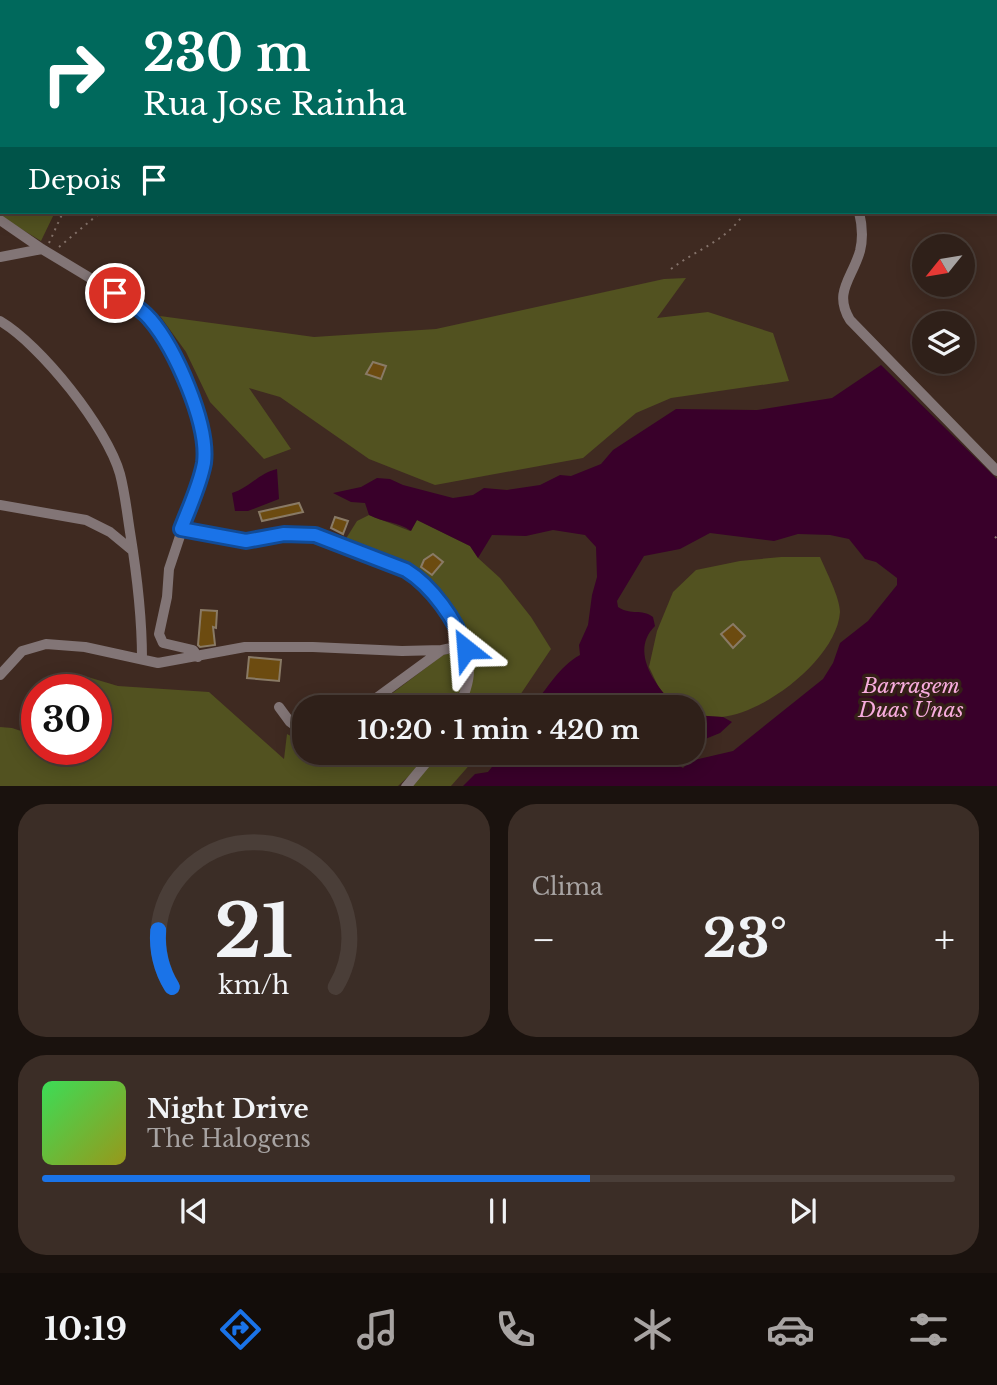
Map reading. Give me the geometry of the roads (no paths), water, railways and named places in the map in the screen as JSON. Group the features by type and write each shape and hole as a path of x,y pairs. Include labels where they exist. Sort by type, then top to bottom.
{"street":[{"path":"859,214 861,248 845,286 842,299 844,311 997,471"},
{"path":"0,220 130,302 150,319 184,380 199,415 205,449 201,475 169,569 167,597 159,634 163,643 192,650 198,657"},
{"path":"0,257 46,251"},
{"path":"0,321 26,340 65,382 105,442 120,474 141,604 142,659"},
{"path":"0,505 86,520 110,532 133,551"},
{"path":"181,529 246,541 284,534 315,535 406,570 430,590 465,645 469,671 465,695"},
{"path":"0,675 17,655 37,645 70,645 158,663 245,647 313,646 402,651 442,650 465,645"},
{"path":"380,695 442,650"},
{"path":"279,707 292,724"},
{"path":"406,786 424,765"}],"water":[{"name":"Barragem Duas Unas","path":"881,365 997,479 997,786 463,786 475,774 488,772 494,765 678,765 683,768 686,765 705,765 705,758 733,751 823,679 833,663 840,643 868,621 897,585 897,578 876,562 865,559 849,539 830,535 798,534 774,541 710,533 680,549 644,556 617,601 618,607 653,617 655,626 648,636 645,658 654,679 666,695 541,695 559,672 580,655 579,645 588,625 597,577 596,547 585,535 553,530 526,536 492,535 478,558 470,546 417,520 411,531 369,515 365,503 351,502 333,493 361,487 377,478 390,479 453,498 473,495 484,488 507,490 540,485 560,475 571,476 601,464 613,450 676,409 757,410 832,398"},
{"path":"277,469 279,499 248,511 235,511 232,493"},
{"path":"705,716 723,717 732,722 720,733 705,739"}]}
